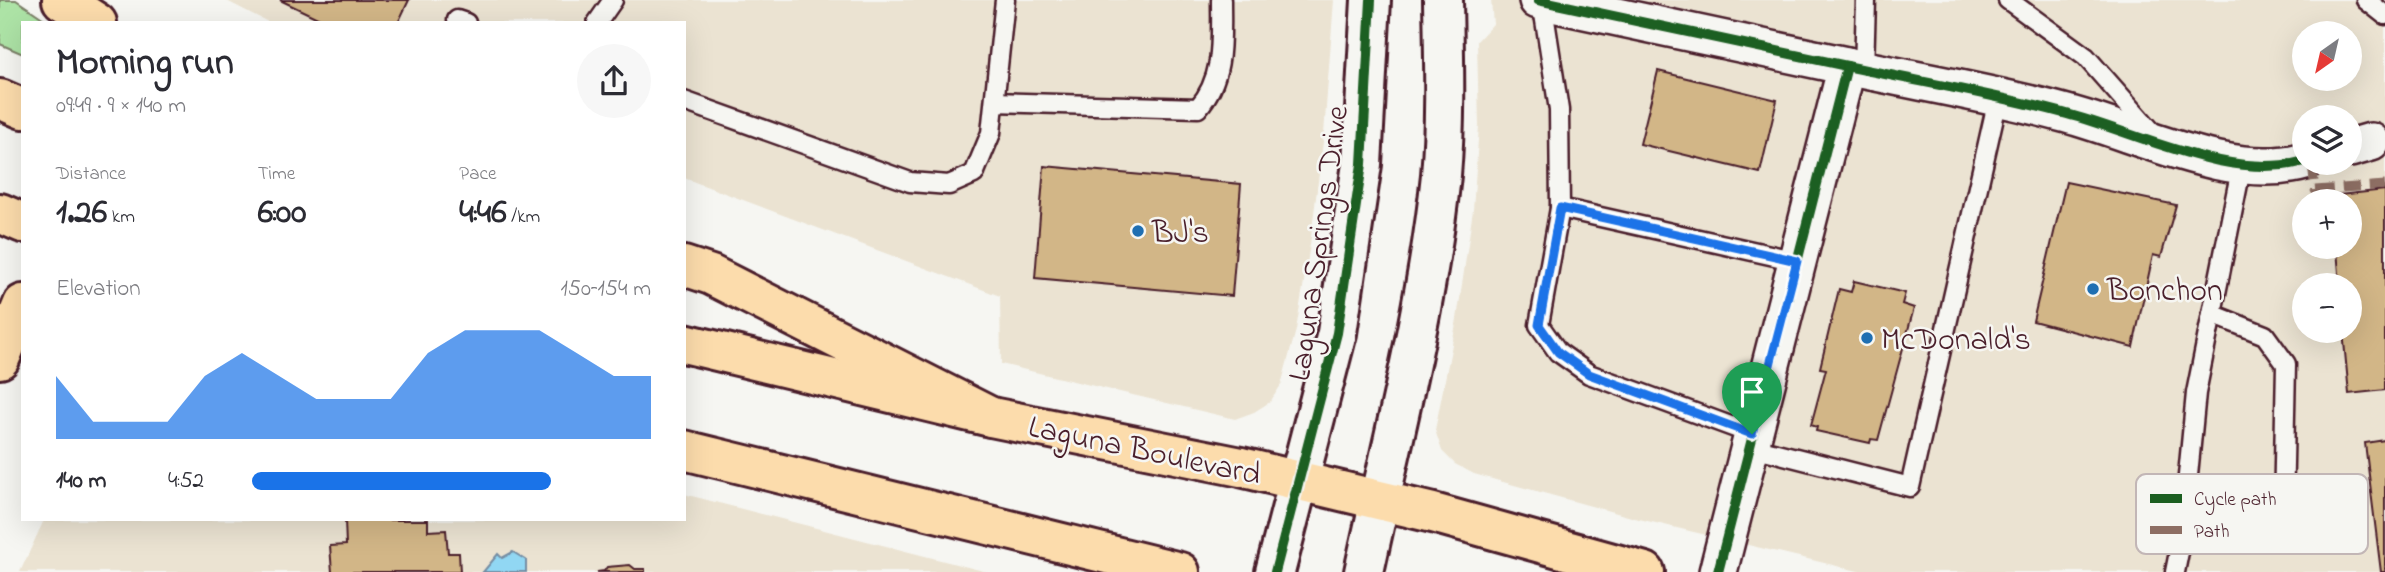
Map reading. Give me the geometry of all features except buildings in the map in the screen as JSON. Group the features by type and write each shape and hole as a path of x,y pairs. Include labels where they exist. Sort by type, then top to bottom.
{"main road":[{"path":"62,0 94,21"},
{"path":"0,99 21,108"},
{"path":"0,213 21,222"},
{"path":"686,267 711,275 991,417"},
{"path":"0,359 21,309"},
{"name":"Laguna Boulevard","path":"686,343 991,417 1380,500 1645,572"},
{"path":"686,450 1180,572"}],"street":[{"name":"Laguna Springs Drive","path":"1275,572 1337,334 1362,164 1371,0"},
{"path":"1364,572 1432,247 1441,173 1445,78 1443,0"},
{"path":"1540,1 2066,114 2218,161 2281,168 2292,165"},
{"path":"1718,572 1797,261 1855,68"}],"lane":[{"path":"598,21 613,0"},
{"path":"686,102 897,178 949,185 974,174 992,134 1005,0"},
{"path":"995,102 1198,108 1209,95 1220,64 1221,0"},
{"path":"1855,68 1866,0"},
{"path":"2008,0 2086,57 2162,144"},
{"path":"2366,0 2385,15"},
{"path":"1540,1 1559,110 1560,208 1539,325 1558,352 1589,374 1751,440 1910,487 1998,99"},
{"path":"2188,474 2196,393 2242,164"},
{"path":"1560,208 1797,261"},
{"path":"2212,314 2265,335 2286,363 2284,474"},
{"path":"2175,572 2179,554"}],"shaded area":[{"path":"225,0 1334,0 1324,134 1310,245 1296,330 1281,385 1270,402 1235,419 1001,364 1000,296 686,179 686,21 266,21"},
{"path":"1491,0 2385,0 2385,572 1862,572 1635,518 1474,474 1455,464 1442,451 1435,430 1457,319 1473,210 1479,126 1477,41 1493,24"},
{"path":"686,495 987,572 20,572 44,521 686,521"}],"green space":[{"path":"0,0 16,0 47,21 21,21 21,53 0,44"}],"water":[{"path":"513,552 526,560 526,572 483,572 498,554 502,558"}],"marked path":[{"path":"2313,175 2315,190 2385,185"}],"cycle path":[{"path":"1275,572 1337,333 1362,164 1371,0"},
{"path":"1538,0 1847,66 1718,572"},
{"path":"1847,66 2040,107 2216,160 2247,165 2276,166 2292,163"}],"place":[{"name":"BJ's","path":"1138,231"},
{"name":"Bonchon","path":"2093,289"},
{"name":"McDonald's","path":"1867,338"}],"route":[{"path":"1560,208 1797,261 1752,434 1589,374 1558,352 1539,325 1560,208"}]}
